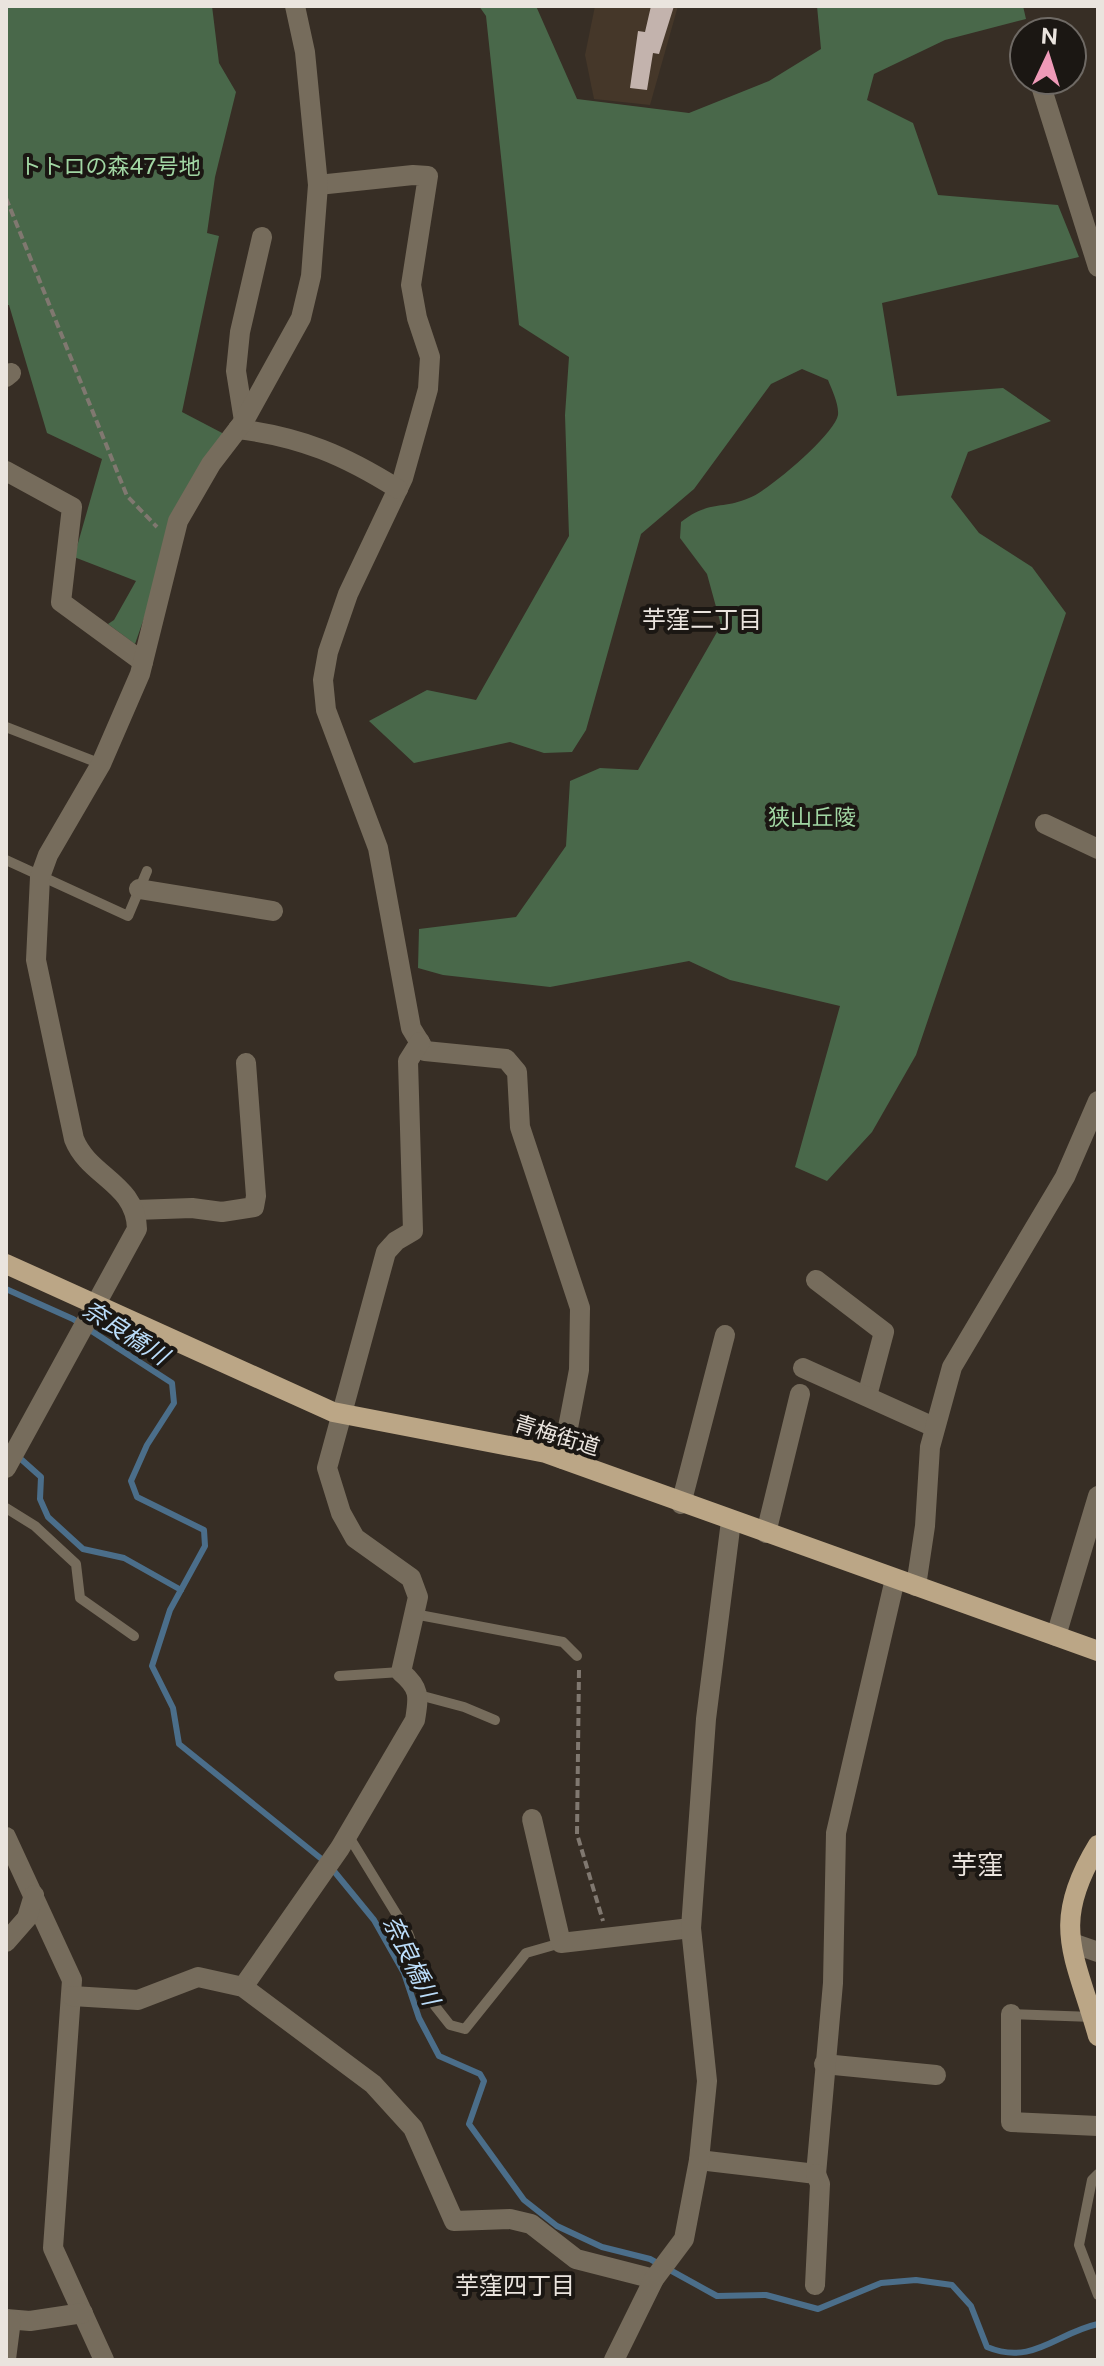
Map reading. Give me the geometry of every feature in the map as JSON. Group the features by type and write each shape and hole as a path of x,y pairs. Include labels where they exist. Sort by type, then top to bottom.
{"main road":[{"name":"青梅街道","path":"6,1264 94,1312 342,1416 507,1444 562,1459 1098,1651"},
{"path":"1095,2026 1072,1943 1069,1915 1072,1896 1098,1845"}],"street":[{"path":"6,1468 134,1238 136,1210 125,1191 88,1161 74,1139 36,960 40,877 48,855 101,764 143,662 162,596 178,521 211,464 241,425 301,318 311,276 318,185 305,52 295,6"},
{"path":"1044,96 1098,267"},
{"path":"318,185 428,176 411,285 417,318 430,357 428,389 419,430 398,489 348,594 328,652 323,680 326,710 378,848 411,1028 425,1051 506,1059 517,1072 520,1127 550,1211 582,1325 579,1370 562,1459"},
{"path":"241,425 236,371 240,332 262,237"},
{"path":"241,425 315,445 360,465 398,489"},
{"path":"6,471 72,507 61,602 143,662"},
{"path":"1045,824 1098,849"},
{"path":"143,880 273,911"},
{"path":"243,1987 336,1854 415,1720 419,1695 416,1684 401,1672 418,1597 411,1578 355,1538 338,1503 327,1468 386,1252 413,1231 408,1061 420,1042"},
{"path":"136,1210 192,1208 222,1212 254,1207 256,1196 246,1063"},
{"path":"916,1586 934,1427 957,1354 1065,1177 1098,1101"},
{"path":"816,1280 884,1332 867,1396"},
{"path":"681,1504 725,1335"},
{"path":"803,1368 934,1427"},
{"path":"766,1533 800,1394"},
{"path":"1056,1636 1098,1496"},
{"path":"614,2360 655,2278 684,2239 699,2160 707,2081 691,1928 706,1719 731,1521"},
{"path":"815,2285 820,2184 816,2174 833,1983 836,1833 895,1579"},
{"path":"532,1819 561,1943 691,1928"},
{"path":"6,1837 72,1980 53,2248 104,2360"},
{"path":"8,1937 27,1918 34,1895"},
{"path":"1072,1943 1098,1952"},
{"path":"72,1996 138,2000 198,1977 243,1987 373,2084 413,2128 454,2221 510,2219 531,2224 576,2259 655,2278"},
{"path":"1011,2014 1011,2122 1098,2126"},
{"path":"824,2064 936,2075"},
{"path":"699,2160 816,2174"},
{"path":"6,2359 9,2320 83,2313"}],"lane":[{"path":"6,727 101,764"},
{"path":"6,860 128,916 143,880"},
{"path":"6,1508 35,1526 76,1564 80,1598 134,1636"},
{"path":"414,1614 563,1642 577,1656"},
{"path":"339,1676 401,1672"},
{"path":"419,1695 464,1707 495,1720"},
{"path":"348,1835 408,1933 435,2006 450,2025 465,2029 526,1953 561,1943"},
{"path":"1011,2014 1095,2026"},
{"path":"1098,2174 1092,2180 1079,2245 1098,2295"}],"path":[{"path":"6,198 127,496 172,543"},
{"path":"577,1656 577,1834 608,1938"}],"shaded area":[{"path":"595,6 678,6 650,105 594,99 585,55"}],"green space":[{"name":"トトロの森47号地","path":"6,6 212,6 219,63 236,92 215,177 207,233 219,236 182,412 226,435 190,486 135,644 108,624 114,620 136,581 74,557 102,459 47,433 9,305 6,305"},
{"name":"狭山丘陵","path":"479,6 536,6 577,99 689,113 769,81 821,49 817,6 1023,6 1025,16 1008,16 1008,24 945,40 874,74 867,100 913,123 938,195 1058,205 1079,257 882,303 897,396 1003,388 1051,421 968,452 951,497 979,533 1032,567 1066,613 916,1055 872,1132 827,1181 795,1167 840,1006 730,980 689,961 550,987 443,975 418,968 419,929 516,917 566,846 570,781 600,768 638,770 721,625 707,574 680,538 681,522 707,508 739,502 758,493 814,448 838,415 828,380 802,369 771,384 694,489 641,534 586,730 572,752 544,753 510,742 414,763 369,721 427,690 476,700 569,536 565,415 569,357 519,325 486,16"}],"building":[{"path":"651,6 674,6 659,54 653,53 647,90 630,88 638,31 645,32"}],"waterway":[{"name":"奈良橋川","path":"6,1289 73,1319 172,1383 174,1403 147,1445 131,1481 137,1497 204,1530 205,1546 170,1610 152,1666 173,1708 179,1744 329,1865 374,1920 404,1973 419,2018 439,2056 480,2074 484,2081 469,2124 524,2200 557,2226 602,2247 650,2259 717,2296 766,2295 818,2309 881,2283 916,2280 952,2285 971,2306 987,2347 1003,2352 1031,2350 1098,2324"},
{"path":"22,1460 41,1477 40,1499 48,1517 83,1549 124,1558 181,1590"}],"district":[{"name":"芋窪二丁目","path":"702,619"},
{"name":"芋窪","path":"977,1864"},
{"name":"芋窪四丁目","path":"515,2285"}]}
